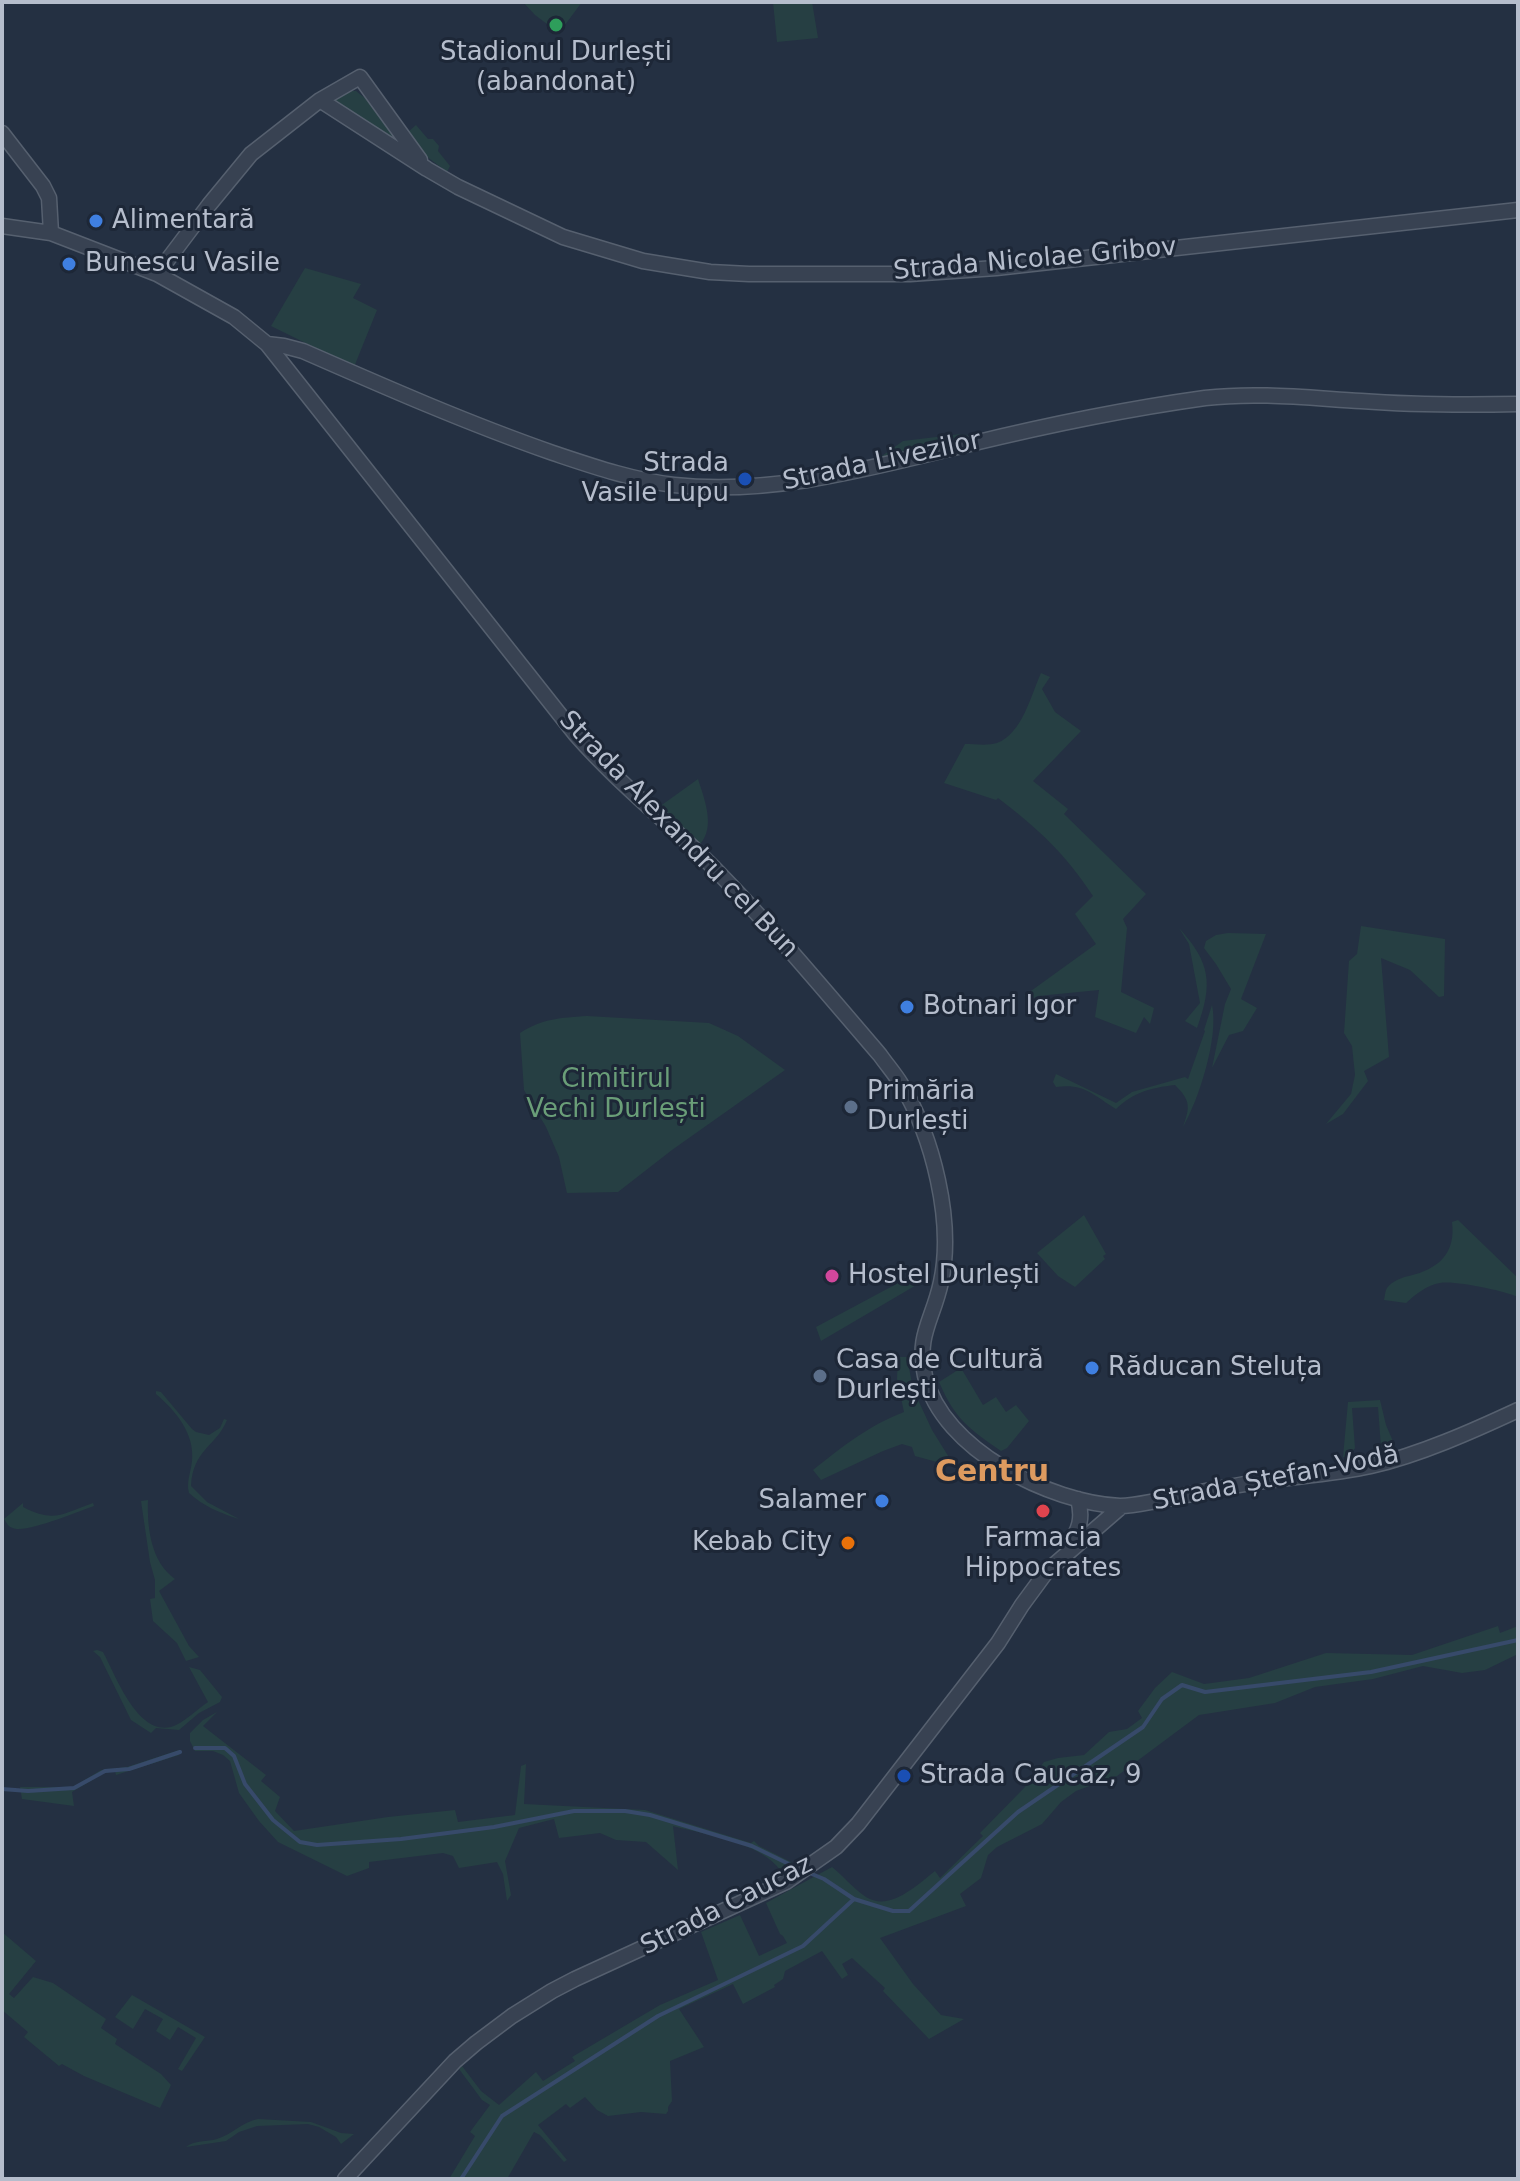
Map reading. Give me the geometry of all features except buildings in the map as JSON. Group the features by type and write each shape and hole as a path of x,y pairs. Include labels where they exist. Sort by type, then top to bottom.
{"street":[{"name":"Strada Nicolae Gribov","path":"427,169 360,77 320,100 427,169 458,187 563,237 643,261 710,272 910,274 996,268 1518,210"},
{"path":"157,274 251,154 320,100"},
{"path":"2,133 49,198 51,233"},
{"name":"Strada Alexandru cel Bun","path":"2,226 51,233 157,274 234,317 267,344 576,735 615,777 746,901 900,1082 917,1116 931,1156 943,1222 945,1251 942,1280 922,1343 926,1379 949,1423 975,1448 1003,1468 1031,1482 1078,1499 1122,1506"},
{"name":"Strada Livezilor","path":"267,344 303,351 485,429 590,466 640,479 708,488 774,484 859,471 1046,427 1207,398 1281,395 1365,402 1518,404"},
{"name":"Strada Ștefan-Vodă","path":"1122,1506 1257,1481 1368,1467 1394,1460 1518,1410"},
{"path":"1059,1559 1078,1531 1082,1516 1078,1499"},
{"name":"Strada Caucaz","path":"345,2179 455,2061 512,2016 575,1979 786,1882 836,1847 858,1824 1059,1559 1122,1506"}],"green space":[{"name":"Stadionul Durlești (abandonat)","path":"523,2 582,2 559,33"},
{"path":"773,2 812,2 818,38 777,42"},
{"path":"343,91 356,91 370,102 402,141 398,145 336,101 335,97"},
{"path":"416,125 439,146 438,151 450,166 447,172 422,153 408,132"},
{"path":"305,268 361,284 353,298 377,310 354,367 271,326"},
{"path":"961,434 973,436 872,463 903,441"},
{"path":"1041,673 1050,677 1042,689 1055,712 1081,731 1033,781 1068,809 1064,814 1146,894 1123,919 1127,928 1121,992 1154,1008 1150,1024 1144,1017 1136,1033 1095,1017 1099,990 1032,999 1024,996 1096,944 1075,914 1093,896 1050,842 998,798 996,800 944,783 965,744 997,743 1013,731 1025,713"},
{"path":"698,779 708,821 705,837 700,844 659,807"},
{"path":"1361,926 1445,939 1444,996 1439,997 1410,970 1381,958 1389,1057 1364,1071 1368,1081 1343,1114 1326,1124 1351,1094 1355,1075 1352,1046 1344,1033 1349,961 1357,954"},
{"path":"1179,928 1198,952 1206,975 1205,999 1197,1028 1185,1021 1200,1003 1189,944"},
{"path":"1228,933 1266,934 1241,999 1257,1008 1243,1031 1229,1035 1212,1068 1231,989 1204,948 1206,941"},
{"path":"1212,1005 1213,1034 1206,1068 1183,1127 1188,1104 1175,1085 1143,1092 1116,1109 1088,1091 1056,1087 1053,1082 1056,1074 1116,1103 1132,1092 1185,1077 1188,1079"},
{"name":"Cimitirul Vechi Durlești","path":"587,1016 709,1023 738,1036 785,1070 618,1192 567,1193 559,1157 524,1090 520,1033 560,1018"},
{"path":"1084,1215 1106,1254 1103,1256 1105,1259 1075,1287 1058,1276 1037,1253"},
{"path":"1458,1220 1518,1278 1518,1297 1447,1282 1426,1288 1406,1303 1384,1300 1386,1289 1392,1283 1429,1269 1443,1258 1451,1243 1452,1222"},
{"path":"930,1266 930,1277 821,1341 816,1327"},
{"path":"898,1357 907,1357 913,1389 932,1430 955,1467 915,1456 912,1447 902,1444 821,1480 813,1470 867,1430 904,1412 897,1379"},
{"path":"961,1368 983,1405 996,1397 1006,1412 1016,1405 1029,1421 1007,1448 1001,1451 980,1436 951,1405 939,1382"},
{"path":"156,1391 161,1392 196,1432 209,1435 220,1428 224,1419 227,1420 200,1456 191,1486 207,1502 239,1519 212,1509 189,1493 192,1451 187,1432"},
{"path":"1380,1400 1395,1446 1387,1449 1381,1447 1378,1407 1352,1408 1355,1448 1348,1457 1343,1457 1348,1402"},
{"path":"148,1500 152,1544 161,1563 175,1579 159,1591 189,1646 199,1657 186,1661 177,1643 153,1621 150,1599 155,1598 155,1580 141,1501"},
{"path":"23,1503 23,1507 51,1516 93,1503 94,1506 29,1528 11,1527 4,1519"},
{"path":"1498,1626 1500,1633 1518,1626 1518,1654 1485,1670 1462,1673 1423,1666 1373,1679 1315,1687 1275,1703 1199,1715 1117,1776 1076,1791 1061,1802 1042,1824 997,1847 988,1855 981,1878 960,1894 966,1906 880,1938 913,1984 941,2015 964,2019 929,2039 883,1991 885,1988 852,1958 842,1964 848,1975 842,1979 822,1951 785,1971 783,1979 775,1987 743,2004 733,1984 679,2009 704,2047 670,2061 672,2101 666,2114 641,2112 608,2116 585,2097 570,2108 566,2104 538,2125 567,2160 564,2162 534,2132 507,2179 449,2179 475,2136 470,2132 490,2105 482,2100 459,2069 462,2066 481,2091 499,2105 536,2072 543,2081 575,2061 572,2057 660,2005 718,1980 701,1932 740,1915 759,1956 787,1943 766,1903 832,1867 862,1894 875,1901 903,1895 935,1871 940,1878 983,1836 980,1833 1025,1787 1044,1762 1084,1755 1109,1732 1127,1729 1142,1718 1138,1711 1172,1672 1204,1684 1249,1678 1326,1653 1412,1655"},
{"path":"93,1651 103,1652 129,1702 148,1722 159,1727 176,1725 208,1702 189,1667 200,1670 222,1697 220,1702 199,1713 179,1730 156,1728 151,1733 131,1720 100,1657"},
{"path":"217,1712 203,1726 266,1775 261,1781 280,1797 275,1811 294,1831 455,1810 458,1822 515,1815 521,1766 526,1764 524,1804 645,1810 751,1843 754,1841 793,1863 781,1871 772,1861 747,1846 673,1826 678,1870 646,1842 616,1840 600,1833 559,1838 554,1819 519,1828 505,1861 511,1895 507,1901 503,1874 497,1862 459,1868 453,1856 443,1853 369,1862 369,1868 347,1876 278,1842 239,1793 230,1761 213,1751 195,1751 190,1733"},
{"path":"179,1750 179,1755 116,1775 115,1771 104,1773 72,1792 74,1806 22,1799 20,1787 73,1787 101,1770 127,1767"},
{"path":"2,1932 36,1961 9,1994 14,1998 33,1977 53,1983 106,2019 101,2028 117,2039 115,2044 161,2074 171,2085 160,2108 62,2064 59,2066 24,2037 28,2032 2,2010"},
{"path":"132,1995 205,2037 182,2071 178,2069 196,2038 178,2027 170,2040 156,2031 163,2019 145,2009 133,2029 115,2017"},
{"path":"258,2119 311,2122 341,2133 354,2134 341,2144 336,2137 308,2124 257,2126 239,2132 226,2141 186,2147 223,2137"}],"waterway":[{"path":"461,2179 502,2116 658,2016 803,1946 854,1899 893,1911 909,1911 1018,1812 1143,1727 1162,1699 1182,1685 1205,1692 1371,1672 1518,1640"},
{"path":"195,1748 225,1748 234,1756 245,1784 273,1820 300,1842 317,1845 401,1839 494,1827 574,1811 625,1811 650,1815 752,1846 799,1869"},
{"path":"2,1789 74,1788 105,1771 129,1769 180,1752"},
{"path":"807,1872 854,1899"}],"place":[{"name":"Stadionul Durlești (abandonat)","path":"556,25"},
{"name":"Alimentară","path":"96,221"},
{"name":"Bunescu Vasile","path":"69,264"},
{"name":"Strada Vasile Lupu","path":"745,479"},
{"name":"Botnari Igor","path":"907,1007"},
{"name":"Primăria Durlești","path":"851,1107"},
{"name":"Hostel Durlești","path":"832,1276"},
{"name":"Răducan Steluța","path":"1092,1368"},
{"name":"Casa de Cultură Durlești","path":"820,1376"},
{"name":"Salamer","path":"882,1501"},
{"name":"Farmacia Hippocrates","path":"1043,1511"},
{"name":"Kebab City","path":"848,1543"},
{"name":"Strada Caucaz, 9","path":"904,1776"}],"district":[{"name":"Centru","path":"992,1473"}]}
